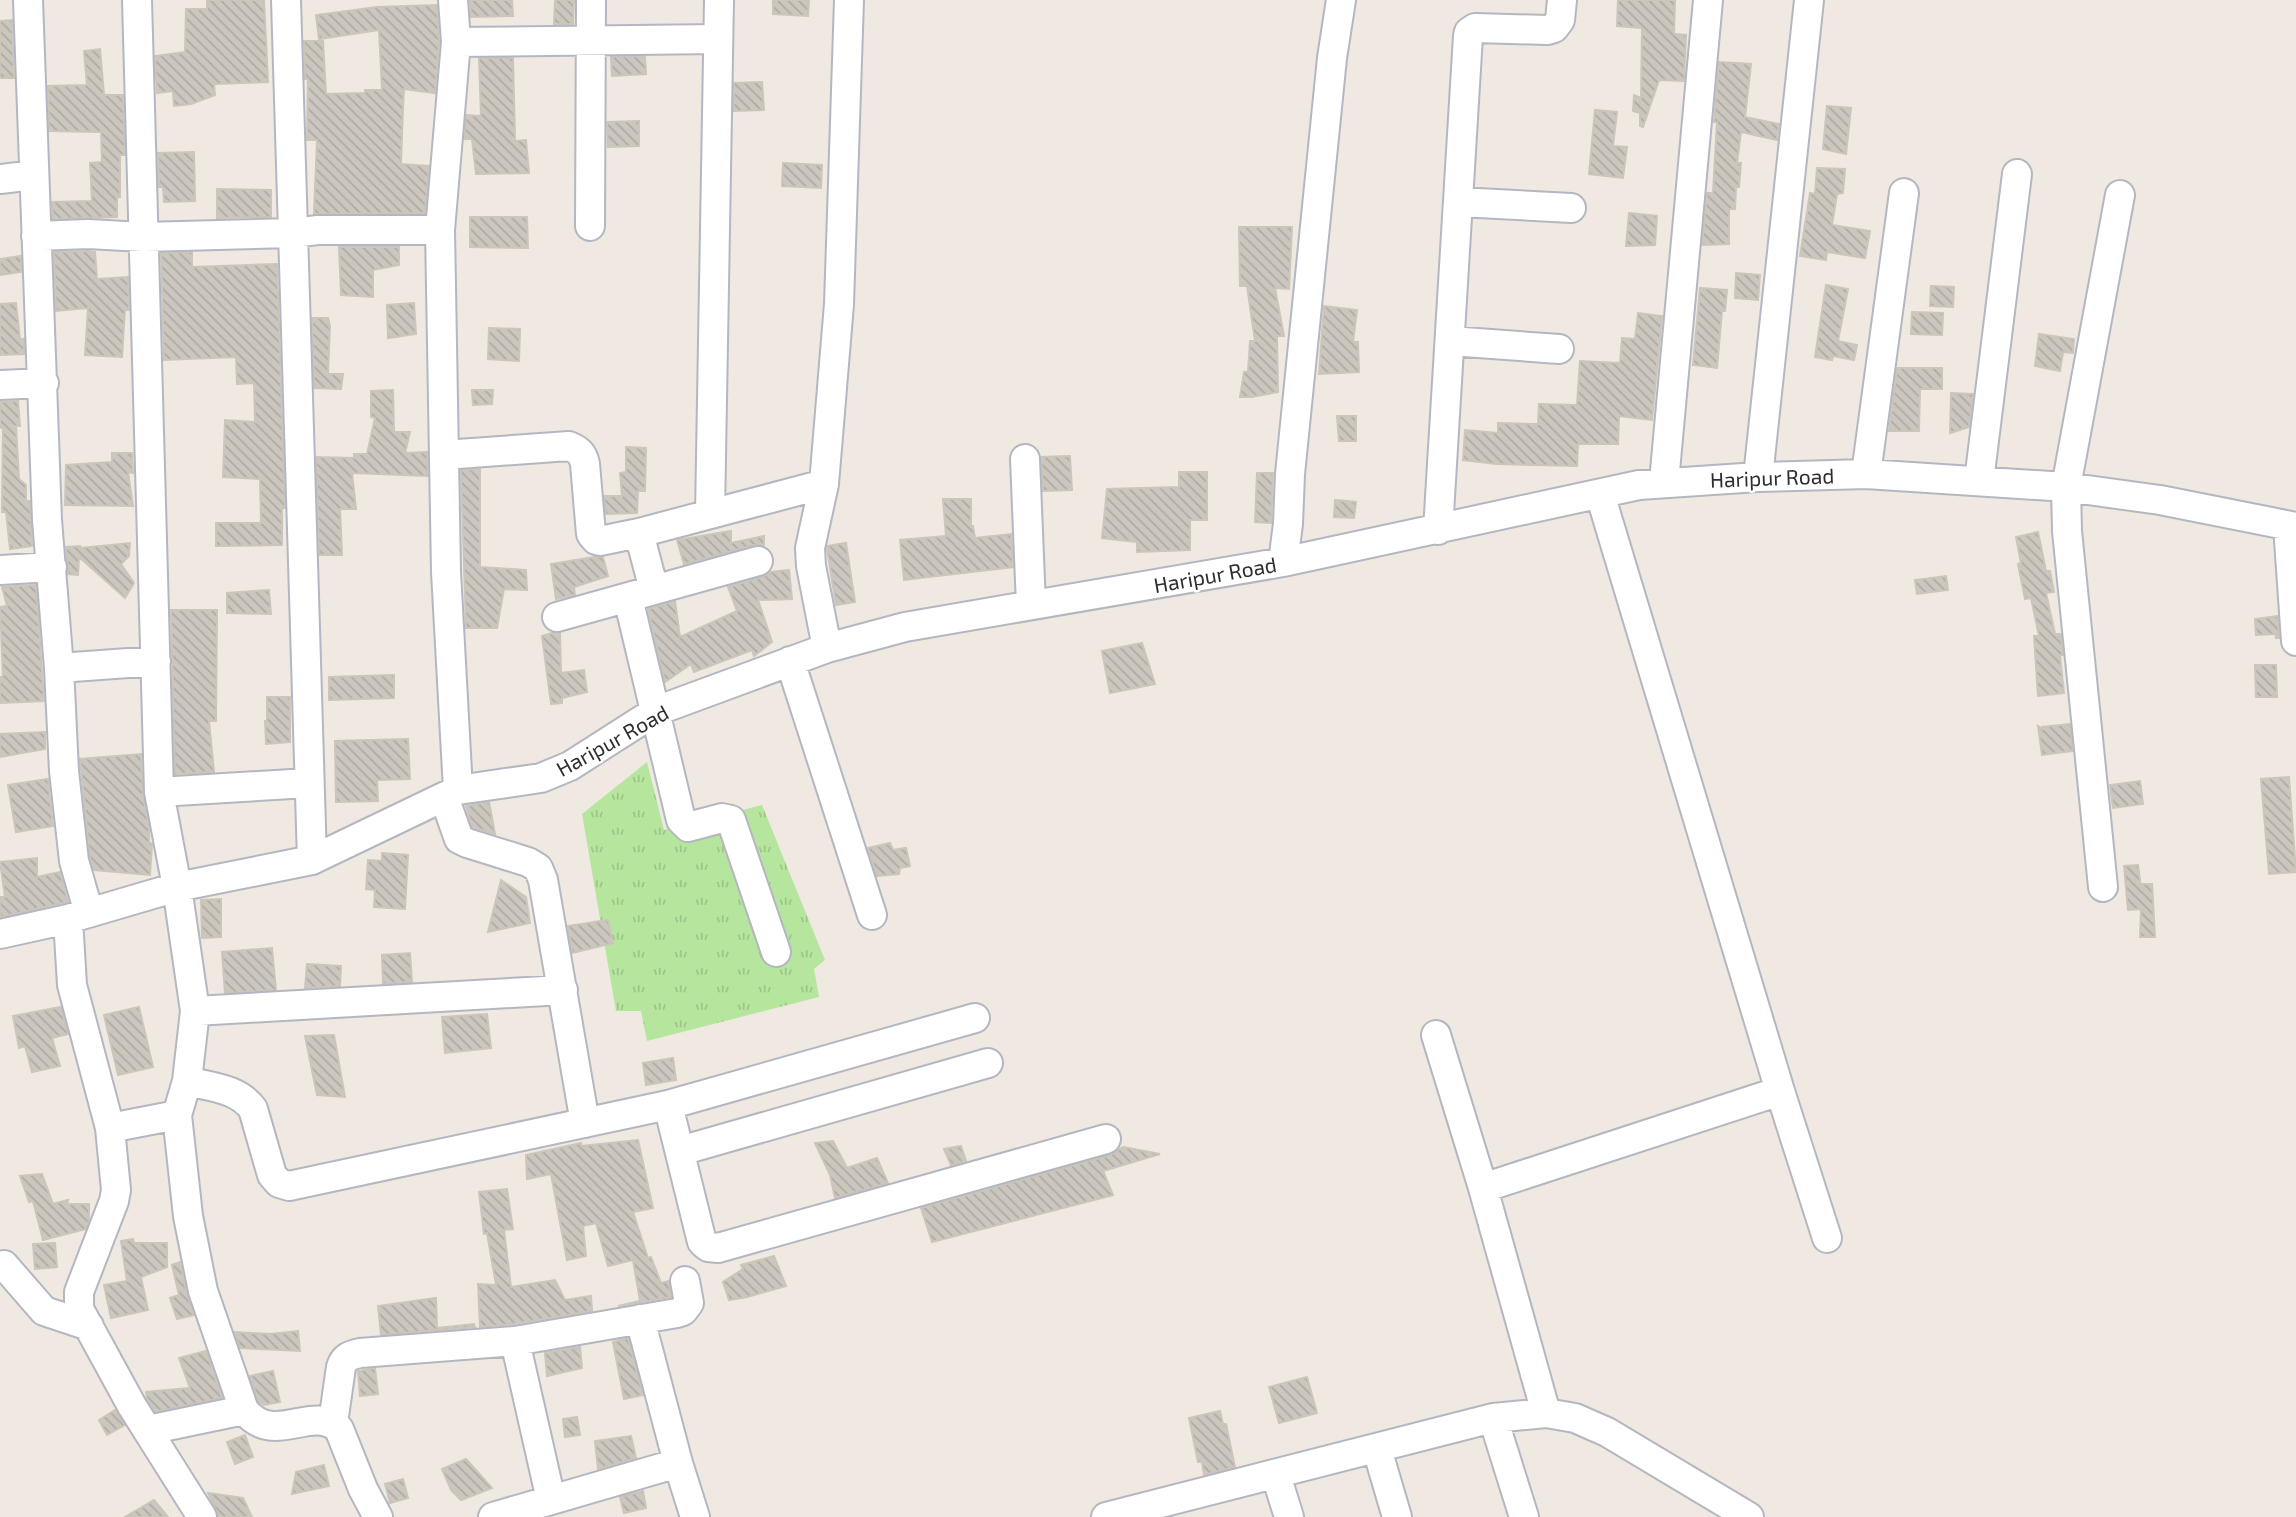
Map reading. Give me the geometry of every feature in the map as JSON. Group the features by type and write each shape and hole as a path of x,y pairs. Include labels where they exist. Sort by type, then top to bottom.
{"street":[{"path":"28,0 47,520 64,771 78,916 72,985 110,1128 116,1190 79,1292 79,1309 148,1430 202,1517"},
{"path":"137,0 159,792 177,887 195,1012 187,1081 177,1115 188,1216 203,1291 244,1410 253,1420 266,1426 323,1420 333,1423 340,1429 363,1489 378,1517"},
{"path":"286,0 312,860"},
{"path":"453,0 456,42 440,230 451,793 459,839 528,862 538,868 543,880 585,1123"},
{"path":"590,0 590,226"},
{"path":"710,514 719,0"},
{"path":"827,648 810,548 824,484 839,304 849,0"},
{"path":"1283,562 1327,113 1341,0"},
{"path":"1438,530 1469,32 1475,28 1554,28 1560,20 1562,0"},
{"path":"1664,482 1708,0"},
{"path":"1758,477 1809,0"},
{"path":"456,42 718,38"},
{"path":"1979,481 2017,174"},
{"path":"0,179 34,175"},
{"path":"1866,474 1904,193"},
{"path":"2103,887 2067,531 2066,486 2120,195"},
{"path":"1459,202 1571,208"},
{"path":"36,236 88,234 143,237 318,230 440,230"},
{"path":"1450,341 1559,349"},
{"path":"0,385 44,383"},
{"path":"444,455 569,446 577,449 585,464 591,534 600,541 824,484"},
{"path":"1025,459 1031,605"},
{"name":"Haripur Road","path":"0,934 78,916 177,887 312,860 451,793 541,778 570,766 656,711 827,648 905,627 1283,562 1664,482 1866,474 2066,486 2160,500 2292,527"},
{"path":"1600,494 1827,1238"},
{"path":"2292,527 2296,641"},
{"path":"639,533 641,594 656,711 681,820 688,827 722,818 731,820 776,952"},
{"path":"557,617 758,561"},
{"path":"0,570 52,567"},
{"path":"59,668 156,662"},
{"path":"790,662 872,915"},
{"path":"159,792 308,783"},
{"path":"195,1012 563,990"},
{"path":"187,1081 237,1093 247,1100 253,1109 272,1175 279,1183 289,1186 668,1105 975,1018"},
{"path":"1436,1035 1483,1188 1546,1413"},
{"path":"680,1151 988,1063"},
{"path":"1483,1188 1780,1091"},
{"path":"668,1105 702,1242 708,1247 718,1248 1106,1139"},
{"path":"110,1128 177,1115"},
{"path":"4,1265 44,1311 89,1326"},
{"path":"333,1423 341,1367 343,1361 351,1356 360,1353 514,1341 683,1311 690,1297 685,1280"},
{"path":"640,1319 695,1517"},
{"path":"514,1341 551,1500"},
{"path":"148,1430 244,1410"},
{"path":"1106,1517 1191,1507 1276,1475 1493,1418 1546,1413 1574,1418 1607,1432 1749,1517"},
{"path":"1493,1418 1524,1517"},
{"path":"1377,1449 1397,1517"},
{"path":"493,1517 678,1463"},
{"path":"1276,1475 1289,1517"}],"green space":[{"path":"647,762 664,830 762,805 825,960 814,969 819,997 647,1041 641,1011 616,1011 582,814"}],"building":[{"path":"207,0 264,0 268,82 214,84 215,95 191,104 174,106 173,91 157,93 155,56 185,52 186,9 207,9"},
{"path":"470,0 512,0 513,16 471,17"},
{"path":"555,0 574,0 573,24 554,24"},
{"path":"773,0 809,0 808,16 773,14"},
{"path":"1618,0 1675,0 1674,34 1686,35 1684,81 1659,80 1643,127 1640,126 1640,113 1633,111 1634,95 1641,98 1642,28 1617,26"},
{"path":"437,5 439,42 435,93 404,89 401,164 429,166 425,213 314,214 317,140 307,140 308,79 305,79 304,41 323,41 326,94 382,90 379,30 319,39 316,15 377,7"},
{"path":"12,20 14,78 0,78 0,21"},
{"path":"100,49 104,95 123,95 125,155 120,155 117,217 53,219 52,202 92,201 90,163 102,162 101,132 49,131 48,86 87,85 84,51"},
{"path":"645,56 646,74 612,76 611,57"},
{"path":"479,58 513,58 515,141 526,140 529,173 476,174 472,139 464,139 466,115 481,116"},
{"path":"1719,62 1751,64 1745,117 1779,124 1777,140 1741,132 1737,163 1741,163 1739,187 1736,187 1735,209 1729,209 1729,244 1702,245 1707,193 1713,193 1717,122 1714,122"},
{"path":"762,82 764,110 734,111 734,83"},
{"path":"1827,106 1851,108 1846,154 1823,149"},
{"path":"1595,110 1617,112 1613,146 1627,147 1623,178 1589,174"},
{"path":"639,121 639,146 608,147 607,122"},
{"path":"194,152 195,201 164,202 163,187 159,187 158,153"},
{"path":"783,163 822,165 821,188 782,186"},
{"path":"1817,168 1845,169 1843,193 1837,194 1832,225 1870,231 1865,258 1827,252 1826,260 1800,256 1810,193 1815,194"},
{"path":"217,189 271,190 271,217 217,218"},
{"path":"1629,213 1657,216 1655,245 1626,246"},
{"path":"470,217 527,217 528,248 470,247"},
{"path":"1239,227 1292,227 1289,289 1275,288 1284,336 1277,336 1278,392 1251,397 1240,397 1244,372 1248,372 1250,341 1255,341 1247,286 1240,286"},
{"path":"339,247 399,247 399,265 373,270 373,297 341,295"},
{"path":"54,252 95,252 97,279 128,277 129,310 125,310 122,357 85,355 88,308 56,311"},
{"path":"192,252 192,267 277,264 285,508 282,508 282,545 216,546 216,523 261,523 260,479 223,477 225,420 255,422 254,383 237,384 236,357 164,360 161,253"},
{"path":"21,256 21,272 0,275 0,259"},
{"path":"1736,273 1760,275 1758,300 1735,298"},
{"path":"1826,285 1848,289 1838,341 1857,345 1854,360 1833,356 1832,360 1815,357"},
{"path":"1931,286 1954,287 1953,307 1930,306"},
{"path":"1700,288 1727,290 1725,311 1722,311 1717,368 1693,365"},
{"path":"16,303 20,339 24,339 24,354 0,355 0,304"},
{"path":"414,303 416,334 388,338 387,305"},
{"path":"1324,306 1357,310 1353,342 1358,342 1359,372 1319,374"},
{"path":"1912,312 1943,313 1942,335 1911,334"},
{"path":"1638,313 1662,316 1652,420 1619,416 1618,444 1578,444 1577,466 1497,464 1463,460 1465,430 1498,433 1498,423 1538,424 1539,404 1577,405 1580,361 1620,363 1622,338 1635,339"},
{"path":"312,318 328,318 328,374 343,374 341,389 314,388"},
{"path":"489,328 520,329 519,361 488,359"},
{"path":"2039,334 2074,339 2073,353 2063,352 2060,371 2035,366"},
{"path":"1897,368 1942,368 1942,389 1920,389 1919,431 1889,431"},
{"path":"393,390 394,432 410,432 405,453 427,452 428,476 352,473 356,509 340,509 342,555 319,555 316,457 354,458 354,454 367,454 375,418 371,417 371,391"},
{"path":"472,390 493,390 492,404 473,405"},
{"path":"1951,393 1973,394 1969,427 1950,433"},
{"path":"18,401 20,426 16,426 19,479 26,485 26,501 30,501 32,546 10,549 6,512 2,512 3,427 0,428 0,402"},
{"path":"1337,416 1356,416 1356,441 1339,441"},
{"path":"626,447 646,448 645,491 638,491 637,513 606,514 604,496 622,496 620,473 626,472"},
{"path":"112,453 132,453 133,473 128,472 133,506 65,505 66,465 112,462"},
{"path":"1070,456 1072,490 1043,491 1041,457"},
{"path":"480,469 480,567 526,570 527,590 504,589 497,628 466,628 461,470"},
{"path":"1179,472 1207,472 1207,520 1190,520 1190,550 1137,552 1137,542 1102,538 1107,489 1179,487"},
{"path":"1257,473 1273,473 1271,523 1255,522"},
{"path":"943,499 971,499 971,526 975,538 1011,534 1013,567 904,580 900,540 946,536"},
{"path":"1335,500 1356,502 1354,518 1334,517"},
{"path":"731,531 731,543 764,536 764,546 754,545 684,564 677,540"},
{"path":"2038,532 2046,571 2050,571 2054,592 2046,593 2055,634 2061,634 2064,693 2038,696 2034,636 2039,636 2031,598 2025,599 2016,537"},
{"path":"130,543 129,556 121,564 134,583 125,598 79,557 78,575 68,574 66,547"},
{"path":"846,543 855,602 836,605 827,546"},
{"path":"603,557 608,576 574,587 575,595 556,599 551,564"},
{"path":"789,570 792,599 758,600 772,642 754,656 752,650 694,672 691,664 665,682 648,609 675,601 680,637 737,611 728,587 770,572"},
{"path":"1946,576 1948,590 1917,594 1915,580"},
{"path":"36,585 44,701 0,703 0,677 3,677 0,607 7,606 2,587"},
{"path":"269,590 271,614 227,613 227,593"},
{"path":"171,610 217,610 216,721 209,721 214,772 175,774"},
{"path":"2278,616 2279,638 2276,638 2276,634 2256,635 2255,619"},
{"path":"560,633 561,673 584,670 587,692 562,698 562,703 551,704 542,636"},
{"path":"1142,643 1155,684 1110,693 1102,651"},
{"path":"2255,665 2276,665 2277,697 2256,697"},
{"path":"394,675 394,698 329,700 329,677"},
{"path":"267,697 290,697 290,742 266,744"},
{"path":"2070,724 2073,751 2042,755 2038,726 2042,729"},
{"path":"45,732 45,749 0,757 0,734"},
{"path":"408,739 410,779 377,780 378,801 336,802 335,741"},
{"path":"141,754 143,795 149,842 152,844 150,875 94,870 90,858 80,759"},
{"path":"2289,777 2296,872 2269,874 2261,779"},
{"path":"48,779 53,826 16,832 8,785"},
{"path":"2140,781 2143,804 2113,808 2110,785"},
{"path":"489,802 495,834 472,827 466,806"},
{"path":"890,843 893,850 906,848 910,866 900,868 899,874 877,876 868,848"},
{"path":"382,853 408,855 405,909 374,907 375,890 366,889 368,860 382,861"},
{"path":"37,858 37,877 60,872 68,902 0,917 0,897 5,897 0,862"},
{"path":"2138,865 2141,888 2141,884 2152,884 2155,937 2140,937 2141,909 2128,910 2124,866"},
{"path":"501,880 526,897 530,923 488,932"},
{"path":"221,899 221,937 202,938 201,900"},
{"path":"608,920 613,943 572,953 568,926"},
{"path":"272,948 276,990 225,993 222,952"},
{"path":"410,953 412,982 383,984 382,955"},
{"path":"307,964 341,966 340,986 305,988"},
{"path":"61,1007 68,1034 52,1038 60,1066 32,1072 25,1046 19,1048 13,1016"},
{"path":"139,1007 153,1067 118,1075 104,1015"},
{"path":"487,1014 491,1048 445,1053 442,1017"},
{"path":"334,1035 345,1097 317,1095 305,1036"},
{"path":"673,1058 676,1080 646,1085 643,1063"},
{"path":"638,1140 653,1208 633,1212 648,1258 651,1257 661,1283 669,1281 671,1297 618,1306 640,1301 633,1260 608,1266 596,1223 583,1226 586,1256 567,1260 551,1174 527,1179 526,1155 581,1143 581,1146"},
{"path":"833,1141 847,1168 877,1158 888,1183 835,1198 830,1175 815,1143"},
{"path":"961,1146 966,1161 951,1165 944,1149"},
{"path":"1123,1147 1160,1154 1103,1171 1113,1195 932,1242 921,1208 1110,1155"},
{"path":"42,1174 53,1204 68,1200 67,1204 89,1204 86,1229 43,1240 33,1201 29,1202 20,1176"},
{"path":"507,1189 513,1229 504,1230 511,1287 555,1280 565,1300 591,1296 592,1311 480,1327 478,1284 496,1285 487,1233 484,1234 479,1192"},
{"path":"133,1239 134,1243 167,1243 167,1267 141,1277 148,1310 111,1318 104,1285 127,1281 121,1241"},
{"path":"55,1243 57,1267 35,1269 33,1244"},
{"path":"774,1256 786,1286 729,1300 723,1282 743,1269 741,1265"},
{"path":"180,1262 194,1315 177,1319 170,1298 179,1295 172,1265"},
{"path":"436,1298 437,1328 474,1324 475,1327 381,1335 378,1306"},
{"path":"298,1331 300,1351 240,1348 235,1332 270,1334"},
{"path":"628,1338 643,1395 624,1399 613,1342"},
{"path":"580,1347 582,1368 547,1376 545,1353"},
{"path":"206,1351 222,1398 155,1412 146,1392 190,1388 179,1358"},
{"path":"375,1368 378,1394 360,1396 358,1371"},
{"path":"273,1371 280,1402 264,1405 258,1401 250,1376"},
{"path":"1307,1377 1317,1413 1279,1423 1269,1387"},
{"path":"115,1410 125,1425 107,1435 99,1420"},
{"path":"1220,1411 1223,1424 1226,1424 1235,1467 1204,1475 1202,1462 1198,1462 1189,1418"},
{"path":"577,1417 580,1435 565,1437 563,1419"},
{"path":"245,1435 253,1457 235,1464 227,1442"},
{"path":"631,1436 636,1458 598,1469 595,1441"},
{"path":"466,1459 492,1488 461,1500 451,1490 442,1469"},
{"path":"324,1465 329,1486 292,1494 296,1472"},
{"path":"403,1479 408,1498 390,1503 385,1484"},
{"path":"643,1491 646,1508 624,1513 620,1497"},
{"path":"208,1493 243,1498 252,1517 219,1517"},
{"path":"154,1500 168,1517 125,1517"}]}
